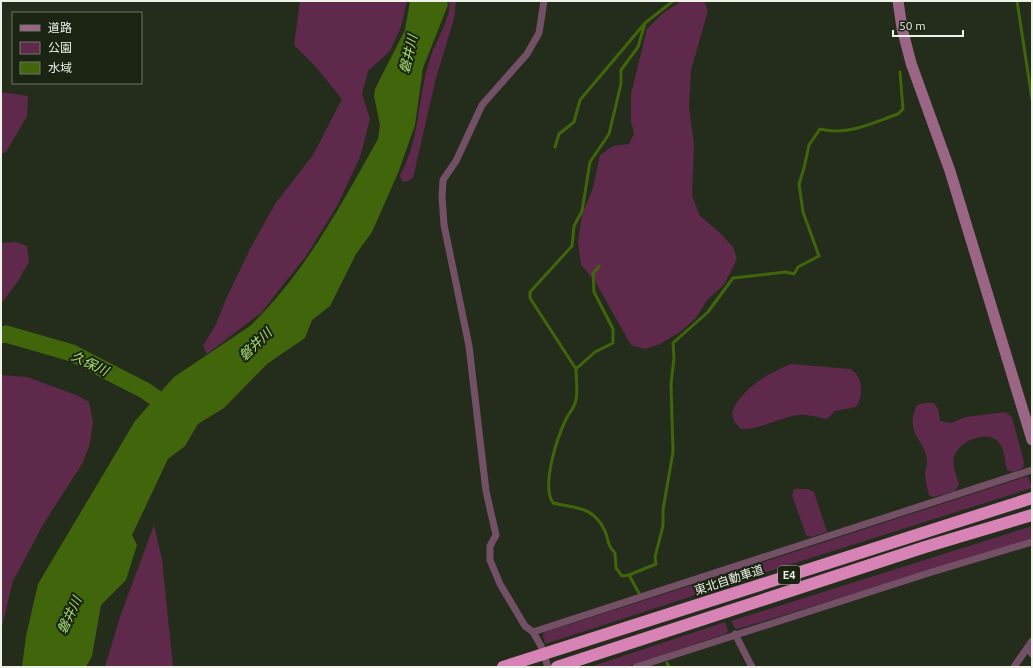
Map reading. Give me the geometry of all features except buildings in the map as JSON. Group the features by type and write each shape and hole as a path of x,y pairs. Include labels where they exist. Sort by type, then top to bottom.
{"highway":[{"name":"東北自動車道","path":"503,667 914,534 1032,498"},
{"name":"E4","path":"557,667 925,547 1032,515"}],"street":[{"path":"544,1 539,33 527,54 482,105 456,161 443,180 442,197 444,225 469,346 486,491 496,535 490,546 490,560 500,584 525,626 533,632 548,667"},
{"path":"898,1 902,28 911,63 950,171 1032,440"},
{"path":"533,632 1032,470"},
{"path":"636,667 735,634 1032,542"},
{"path":"735,634 752,667"},
{"path":"1014,667 1032,642"},
{"path":"1027,648 1032,654"}],"green space":[{"path":"300,1 407,1 401,27 390,51 368,71 362,94 370,119 360,157 337,206 306,256 261,313 207,354 203,346 216,324 251,247 275,204 313,155 342,99 315,66 294,45"},
{"path":"449,1 456,1 454,19 436,78 413,178 406,182 402,181 400,175 412,147 423,86 433,50 446,21"},
{"path":"681,1 704,1 708,11 691,70 689,107 694,145 692,196 700,216 719,232 733,247 737,259 724,285 707,300 696,318 680,332 660,344 645,349 631,345 595,281 581,265 578,242 582,215 593,188 600,155 613,146 629,144 634,134 631,121 631,94 647,29 662,14"},
{"path":"1,92 28,96 27,116 6,152 1,154"},
{"path":"16,242 27,246 29,262 18,281 1,304 1,243"},
{"path":"791,364 851,369 858,377 861,386 859,402 856,407 835,411 827,419 799,415 784,418 756,428 741,429 734,421 732,413 741,397 748,389 765,377"},
{"path":"1,375 27,377 76,395 89,402 93,423 89,447 82,464 44,523 13,581 1,630"},
{"path":"934,403 938,409 940,421 951,423 966,417 1005,412 1012,417 1024,462 1023,468 1013,472 1007,470 1003,451 997,440 991,437 976,438 962,445 954,457 954,467 959,484 955,491 933,497 929,495 925,476 927,462 926,454 914,430 913,423 913,415 917,405"},
{"path":"1028,476 1032,488 716,588 714,578"},
{"path":"794,489 808,489 814,492 827,532 811,537 806,535 792,495"},
{"path":"154,525 162,559 173,667 105,667 120,617"},
{"path":"1032,526 1032,539 738,629 735,628 731,621"},
{"path":"702,582 705,583 711,590 545,644 543,635 545,632"},
{"path":"725,622 728,631 725,634 626,667 590,667"}],"water":[{"name":"磐井川","path":"410,1 447,1 448,5 423,68 415,125 398,173 372,232 356,254 330,306 312,320 305,338 267,364 224,408 198,424 185,446 168,459 132,535 137,545 126,580 101,605 92,656 86,667 22,667 26,636 38,584 135,421 174,377 250,326 270,305 305,261 350,189 378,139 380,125 374,96 375,89 405,30"}],"waterway":[{"path":"555,147 559,134 574,122 580,100 645,23 673,1"},
{"path":"1017,1 1032,99"},
{"path":"576,369 530,298 530,292 572,246 574,226 582,211 590,162 609,134 621,84 621,70 638,47 645,23"},
{"path":"629,575 656,564 655,557 663,526 663,510 673,452 671,384 674,358 673,343 708,312 733,278 786,272 794,274 798,267 819,256 803,212 799,184 809,145 820,129 830,131 850,130 860,128 898,114 903,109 900,72"},
{"path":"599,266 593,274 594,292 613,329 613,343 595,352 576,369 576,400 562,427 555,449 549,474 550,495 553,503 584,510 595,517 605,531 609,545 615,553 616,568 622,576 629,575 640,595"},
{"name":"久保川","path":"1,335 6,334 72,353 144,390 172,409"},
{"path":"667,663 669,667"}]}
